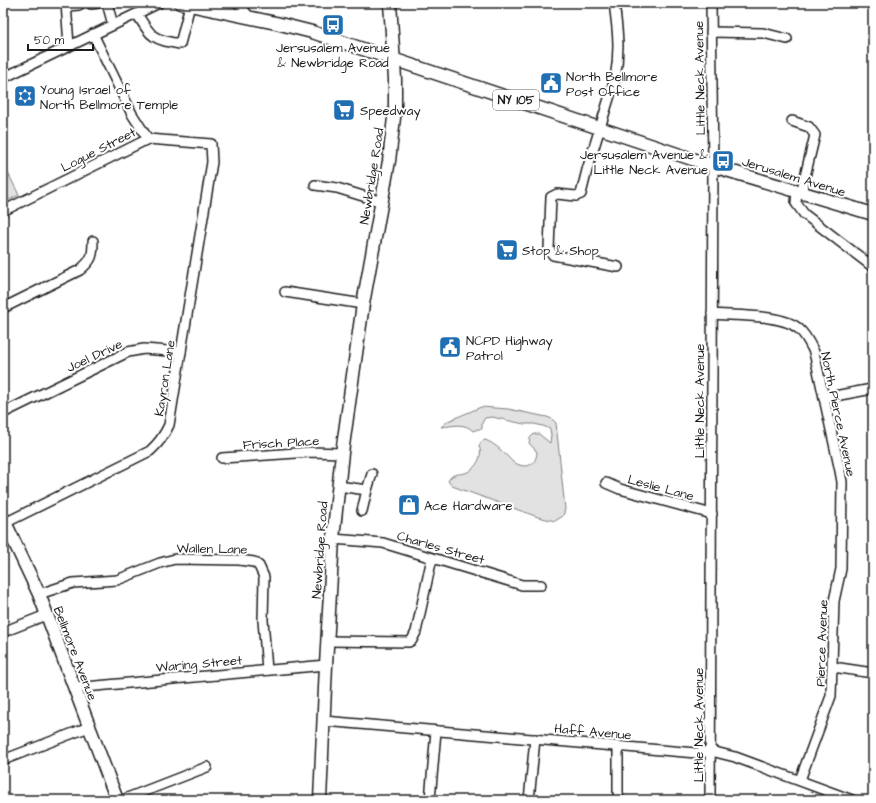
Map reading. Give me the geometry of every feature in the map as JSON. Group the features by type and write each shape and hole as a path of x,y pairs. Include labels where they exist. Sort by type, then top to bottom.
{"main road":[{"name":"Newbridge Road","path":"320,800 327,641 333,539 338,486 363,304 390,161 395,109 395,79 390,3"},
{"name":"Jerusalem Avenue","path":"185,4 312,32 713,166 873,214"},
{"name":"Bellmore Avenue","path":"4,520 38,594 117,800"}],"street":[{"path":"107,3 113,25"},
{"path":"3,78 159,3"},
{"path":"239,3 249,17"},
{"path":"614,3 619,36 618,64 615,79 581,194 576,196 557,194 551,198 549,249 553,255 618,267"},
{"name":"Little Neck Avenue","path":"710,800 713,166 711,3"},
{"path":"137,14 149,33 155,38 180,44 185,4"},
{"path":"69,46 67,5 79,5"},
{"path":"711,32 763,33 787,39"},
{"path":"93,34 132,114 148,139"},
{"path":"792,121 808,127 815,135 796,203 804,214 873,267"},
{"name":"Logue Street","path":"3,211 148,139 211,144"},
{"name":"Kayron Lane","path":"4,520 138,458 159,444 164,437 169,425 212,162 211,144"},
{"path":"315,185 337,188 382,202"},
{"path":"3,308 80,270 89,262 93,253 93,241"},
{"path":"285,292 363,304"},
{"name":"North Pierce Avenue","path":"712,314 782,320 799,328 806,337 814,352 840,471 841,501"},
{"name":"Joel Drive","path":"3,413 128,352 144,349 181,352"},
{"path":"824,398 872,389"},
{"name":"Frisch Place","path":"222,458 311,452 342,453"},
{"path":"362,511 372,474"},
{"name":"Leslie Lane","path":"606,483 620,489 712,514"},
{"path":"338,486 367,490"},
{"name":"Pierce Avenue","path":"800,780 832,696 834,601 841,569 841,501"},
{"name":"Charles Street","path":"333,539 383,544 522,585 541,585"},
{"path":"327,641 409,642 412,640 416,632 432,558"},
{"name":"Wallen Lane","path":"38,594 73,583 117,580 160,563 175,559 239,560 254,562 259,566 264,577 263,620 267,670"},
{"path":"3,632 46,615"},
{"name":"Waring Street","path":"74,688 326,665"},
{"path":"833,667 873,673"},
{"name":"Haff Avenue","path":"324,722 696,753 711,751 735,757 852,800"},
{"path":"3,760 89,727"},
{"path":"430,800 436,731"},
{"path":"529,800 535,739"},
{"path":"618,747 618,792 620,800"},
{"path":"122,800 207,767"}],"shaded area":[{"path":"3,163 19,195 3,203"},
{"path":"481,407 508,409 547,417 556,423 565,509 563,516 555,521 538,517 452,486 448,481 453,475 465,473 475,466 478,462 480,454 479,446 481,442 485,440 497,447 513,462 523,466 530,465 535,460 537,452 529,443 530,438 534,434 539,434 550,443 550,429 534,424 524,424 492,417 485,418 482,423 482,429 473,431 466,426 454,425 441,427 448,421"}],"place":[{"name":"Jersusalem Avenue & Newbridge Road","path":"333,25"},
{"name":"North Bellmore Post Office","path":"551,83"},
{"name":"Young Israel of North Bellmore Temple","path":"25,96"},
{"name":"Speedway","path":"344,110"},
{"name":"Jersusalem Avenue & Little Neck Avenue","path":"723,161"},
{"name":"Stop & Shop","path":"507,250"},
{"name":"NCPD Highway Patrol","path":"450,347"},
{"name":"Ace Hardware","path":"409,505"}]}
